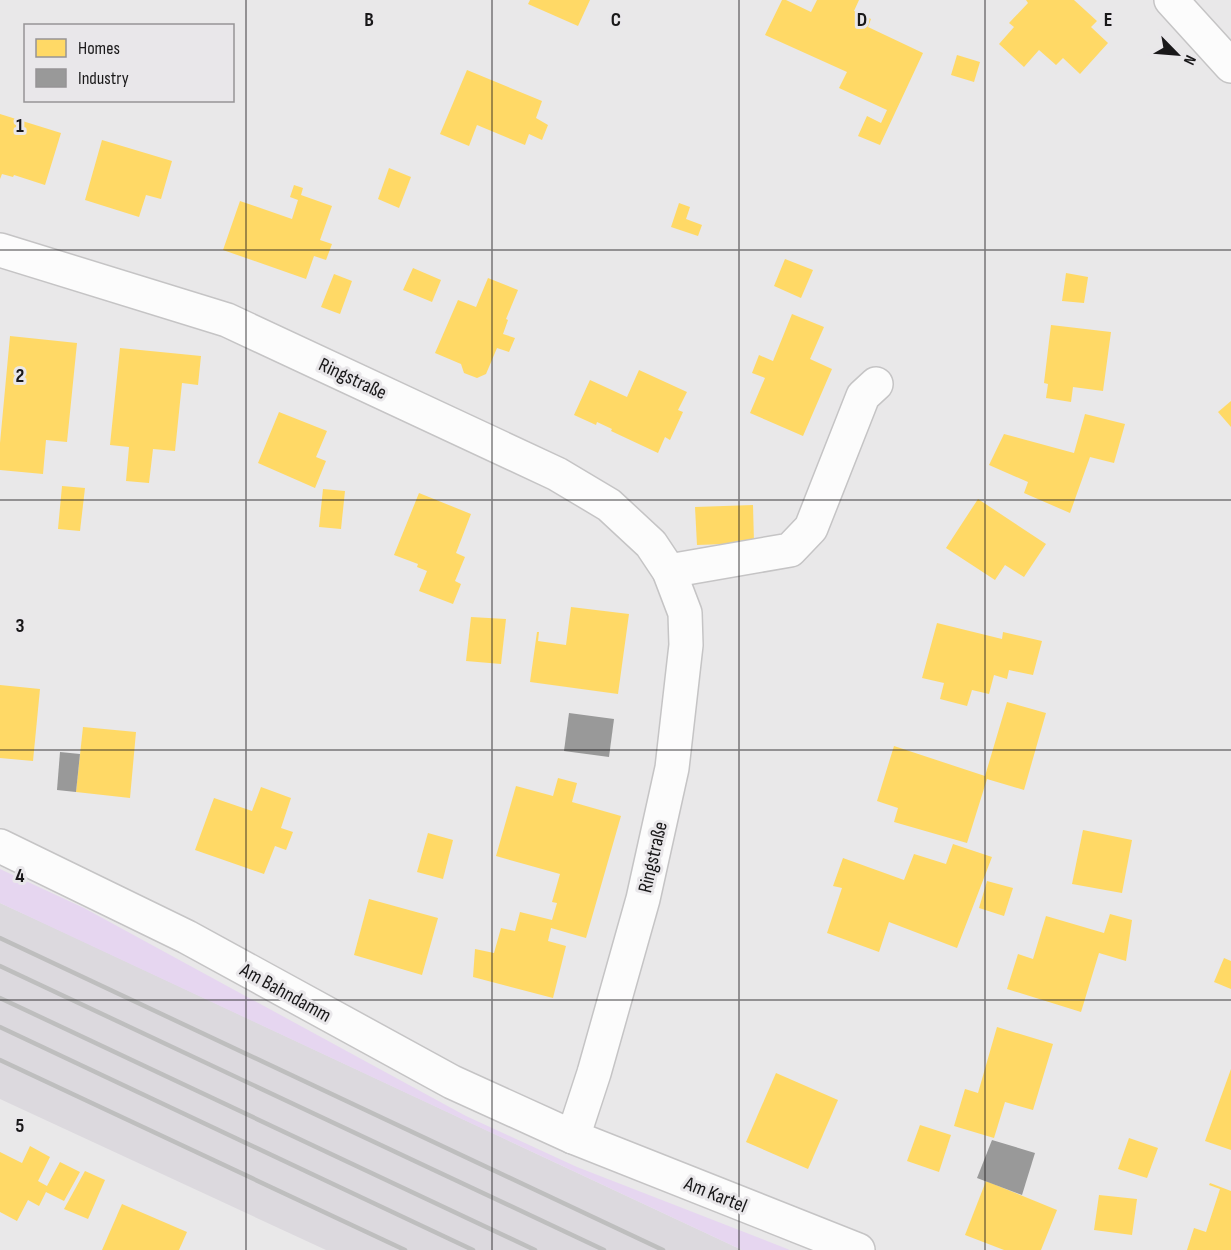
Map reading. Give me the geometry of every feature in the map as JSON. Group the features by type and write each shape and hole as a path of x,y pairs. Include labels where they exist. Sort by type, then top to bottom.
{"street":[{"path":"1171,0 1231,66"},
{"name":"Ringstraße","path":"0,250 227,320 546,469 609,505 651,544 669,571 685,613 672,768 643,899 594,1073 573,1137"},
{"path":"669,571 790,550 811,528 863,396 876,384"},
{"name":"Am Bahndamm","path":"0,846 187,937 452,1082 573,1137"},
{"name":"Am Kartel","path":"573,1137 858,1250"}],"shaded area":[{"path":"0,869 84,908 466,1116 577,1167 790,1250 742,1250 0,903"},
{"path":"0,903 742,1250 326,1250 0,1099"}],"building: Homes":[{"path":"530,0 590,0 578,26 528,4"},
{"path":"782,0 811,12 817,0 859,0 854,11 871,19 868,27 923,53 880,145 858,136 867,116 881,123 887,110 839,88 847,72 765,35"},
{"path":"1026,0 1074,0 1097,21 1091,27 1108,43 1080,74 1063,58 1056,65 1039,50 1024,67 999,44 1014,27 1009,23 1028,3"},
{"path":"957,55 980,62 974,82 951,75"},
{"path":"467,70 542,101 536,118 548,125 542,140 529,134 525,145 477,125 469,146 440,134"},
{"path":"0,114 61,133 45,185 14,175 13,177 2,174 0,179"},
{"path":"102,140 172,161 161,199 146,195 139,217 85,200"},
{"path":"389,168 411,177 399,208 378,199"},
{"path":"294,185 303,188 301,195 332,206 320,240 332,244 326,260 314,256 306,279 223,250 240,201 292,219 298,200 290,197"},
{"path":"679,203 690,207 686,219 702,225 698,236 671,227"},
{"path":"785,259 813,270 801,298 774,286"},
{"path":"413,268 441,280 432,302 403,290"},
{"path":"1066,273 1088,277 1084,303 1062,301"},
{"path":"334,274 352,281 340,314 321,307"},
{"path":"488,278 518,290 506,319 508,320 503,334 515,338 509,352 497,348 486,374 477,378 464,373 461,364 435,353 458,300 476,307"},
{"path":"792,314 824,327 810,359 832,369 803,436 750,413 765,378 752,373 759,355 773,361"},
{"path":"1051,325 1111,332 1103,391 1073,387 1071,402 1046,398 1048,384 1044,383"},
{"path":"10,336 77,343 67,442 46,440 43,474 0,470 0,443"},
{"path":"120,348 201,356 198,385 182,383 175,451 153,449 149,483 126,481 129,447 110,445"},
{"path":"639,370 687,392 678,410 683,412 670,440 665,437 658,453 597,422 596,425 574,415 590,380 627,397"},
{"path":"1231,401 1231,427 1218,412"},
{"path":"279,412 327,431 316,457 326,461 315,488 258,463"},
{"path":"1085,414 1125,424 1114,463 1090,457 1070,513 1024,493 1028,482 989,465 1004,434 1074,453"},
{"path":"62,486 85,488 80,531 58,529"},
{"path":"323,489 345,491 341,529 319,527"},
{"path":"419,493 471,514 456,553 465,557 455,581 461,584 453,604 419,591 427,571 417,567 418,564 394,555"},
{"path":"978,499 1046,544 1024,577 1005,565 995,580 946,548"},
{"path":"753,505 754,543 697,545 695,507"},
{"path":"571,607 629,614 618,694 530,682 537,632 539,632 538,641 566,645"},
{"path":"471,617 506,619 501,664 466,661"},
{"path":"937,623 1002,639 1003,632 1042,641 1033,675 1009,670 1007,679 994,675 989,694 972,690 967,706 940,699 944,683 922,678"},
{"path":"0,685 40,689 33,761 0,758"},
{"path":"1007,702 1046,713 1024,790 987,779 967,843 894,822 898,808 877,801 894,746 985,776"},
{"path":"83,727 136,732 130,798 76,792"},
{"path":"558,778 577,783 572,802 621,816 586,938 551,928 548,941 566,946 553,998 473,977 475,949 494,953 501,928 515,931 520,912 552,920 557,903 552,902 560,874 496,856 516,786 553,796"},
{"path":"261,787 291,798 281,828 293,832 286,850 275,846 264,874 195,850 214,798 252,811"},
{"path":"1083,830 1132,840 1122,893 1072,884"},
{"path":"428,833 453,840 443,879 417,872"},
{"path":"953,844 992,857 957,948 889,922 879,952 827,933 842,888 833,886 843,858 904,880 914,854 946,864"},
{"path":"987,881 1013,888 1004,916 979,908"},
{"path":"369,899 438,918 422,975 354,955"},
{"path":"1110,914 1132,920 1126,961 1099,953 1081,1012 1007,989 1018,954 1033,959 1046,916 1104,933"},
{"path":"1224,958 1231,961 1231,989 1214,982"},
{"path":"997,1027 1053,1044 1033,1110 1005,1102 994,1138 954,1126 965,1089 978,1093"},
{"path":"1231,1069 1231,1150 1205,1141"},
{"path":"776,1073 838,1100 808,1169 746,1142"},
{"path":"920,1125 951,1135 939,1172 907,1161"},
{"path":"1129,1138 1158,1148 1147,1178 1118,1169"},
{"path":"30,1146 50,1157 38,1181 47,1186 60,1162 80,1172 64,1201 46,1192 39,1206 28,1200 17,1221 0,1212 0,1152 22,1163"},
{"path":"85,1171 105,1180 88,1219 64,1209"},
{"path":"986,1181 1057,1210 1041,1250 1004,1250 965,1235"},
{"path":"1210,1183 1231,1191 1231,1250 1187,1250 1194,1228 1206,1232 1220,1189 1209,1185"},
{"path":"1099,1195 1137,1199 1132,1235 1094,1230"},
{"path":"122,1204 187,1232 179,1250 102,1250"}],"building: Industry":[{"path":"569,713 614,719 609,757 564,751"},
{"path":"60,752 80,754 76,792 57,790"},
{"path":"992,1140 1035,1153 1022,1195 977,1178"}],"railway":[{"path":"0,938 663,1250"},
{"path":"0,966 604,1250"},
{"path":"0,998 535,1250"},
{"path":"0,1027 473,1250"},
{"path":"0,1060 405,1250"}]}
